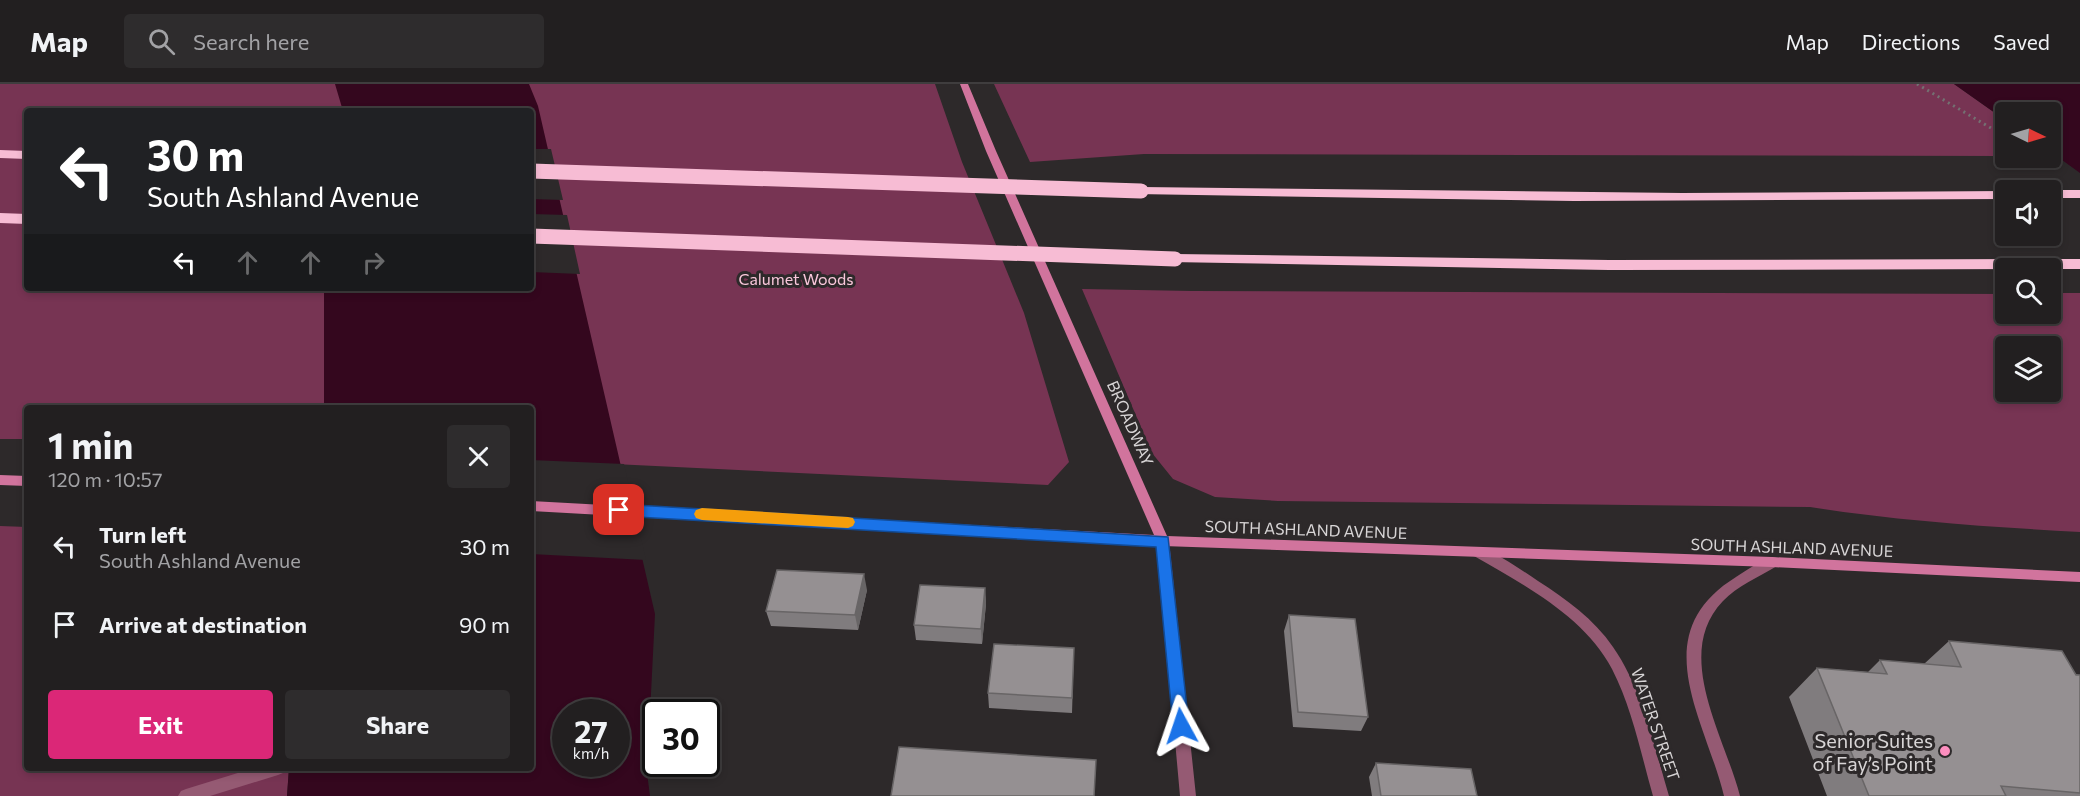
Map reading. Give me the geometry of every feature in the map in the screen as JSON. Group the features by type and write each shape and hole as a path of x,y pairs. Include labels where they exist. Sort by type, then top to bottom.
{"highway":[{"path":"0,154 24,155"},
{"path":"534,171 1141,191 1363,195 1995,195"},
{"path":"2061,194 2080,194"},
{"path":"0,218 24,219"},
{"path":"534,236 1175,259 1620,265 2080,264"}],"main road":[{"name":"BROADWAY","path":"964,84 991,151 1163,541"},
{"path":"0,480 24,481"},
{"name":"SOUTH ASHLAND AVENUE","path":"534,506 751,516 1163,541 1772,562 2080,577"}],"street":[{"name":"BROADWAY","path":"1163,541 1188,796"},
{"name":"WATER STREET","path":"1479,552 1547,593 1586,625 1608,650 1625,682 1661,796"},
{"path":"1732,796 1729,779 1697,690 1693,667 1693,638 1702,618 1718,598 1772,562"},
{"path":"186,796 268,771"}],"path":[{"path":"1917,84 1995,130"}],"green space":[{"name":"Calumet Woods","path":"0,84 935,84 962,162 1024,313 1069,462 1048,485 534,460 534,405 24,405 24,439 0,439"},
{"path":"994,84 1954,84 1995,113 1995,156 1144,154 1030,162"},
{"path":"1082,289 1995,294 1995,324 2061,324 2061,293 2080,293 2080,532 1944,523 1810,507 1278,501 1215,497 1173,479 1152,453"},
{"path":"0,526 24,527 24,771 289,771 287,796 0,796"}],"shaded area":[{"path":"335,84 529,84 538,106 655,614 651,699 642,699 642,777 648,777 650,796 287,796 289,771 534,771 534,405 324,405 324,291 534,291 534,108 342,108"},
{"path":"1954,84 2080,84 2080,173 2061,159 2061,102 1995,102 1995,113"}],"pier":[{"path":"534,149 551,149 563,200 534,199"},
{"path":"534,214 567,215 580,274 534,272"},
{"path":"534,460 624,464 646,560 534,554"}],"building":[{"path":"777,570 864,574 855,615 766,611"},
{"path":"920,585 985,588 981,629 914,625"},
{"path":"1289,615 1355,619 1368,717 1298,712"},
{"name":"Senior Suites of Fay’s Point","path":"1949,641 2062,651 2076,675 2080,675 2080,793 2001,786 2006,796 1869,796 1817,668 1887,674 1880,660 1961,667"},
{"path":"994,644 1074,648 1072,698 988,693"},
{"path":"899,747 1096,760 1094,796 891,796"},
{"path":"1376,763 1471,769 1477,796 1381,796"}],"slow traffic":[{"path":"702,514 848,522"}],"place":[{"name":"Senior Suites of Fay’s Point","path":"1945,751"}],"route":[{"path":"619,510 1163,541 1181,726"}]}
